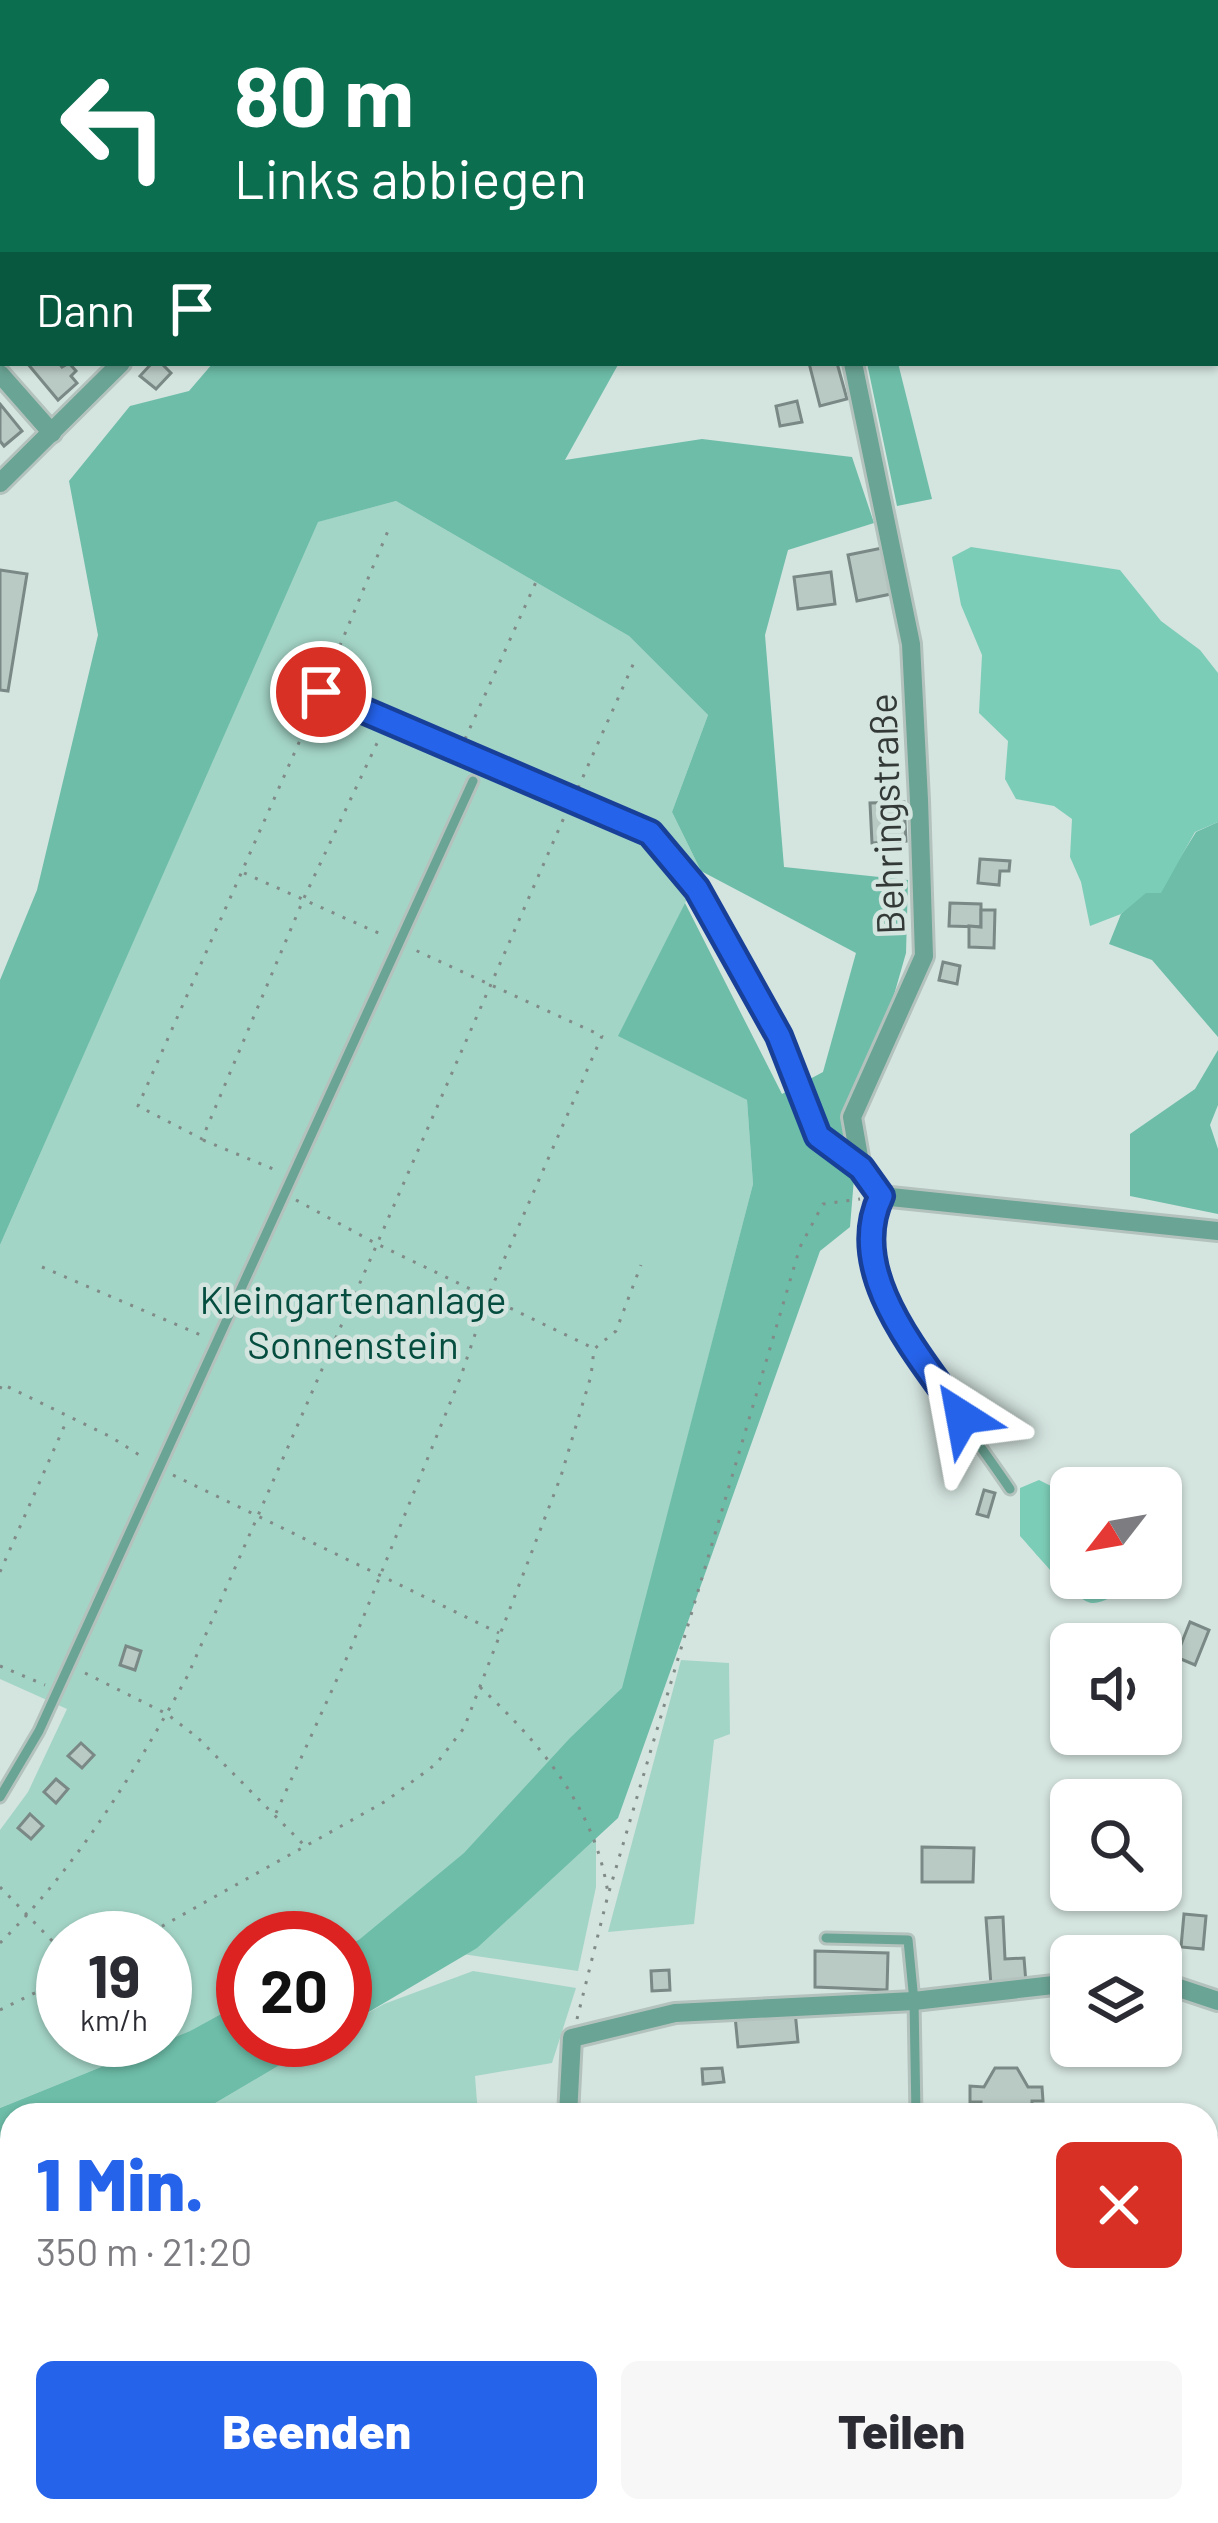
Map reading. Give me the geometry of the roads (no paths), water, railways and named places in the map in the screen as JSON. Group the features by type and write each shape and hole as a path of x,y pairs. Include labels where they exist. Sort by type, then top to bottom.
{"street":[{"path":"0,483 118,366"},
{"name":"Behringstraße","path":"855,366 911,644 924,956 853,1118 861,1168"},
{"path":"0,374 52,433"},
{"path":"861,1168 881,1196 1218,1231"},
{"path":"569,2103 572,2038 675,2013 914,2001 1050,1985"},
{"path":"1182,1989 1218,2001"}],"lane":[{"path":"321,692 650,833 697,889 779,1036 818,1136 861,1168"},
{"path":"0,1797 57,1691 472,781"},
{"path":"881,1196 873,1214 870,1250 889,1309 1010,1489"},
{"path":"826,1938 908,1940 916,2103"}],"park label":[{"name":"Kleingartenanlage Sonnenstein","path":"353,1320"}]}
